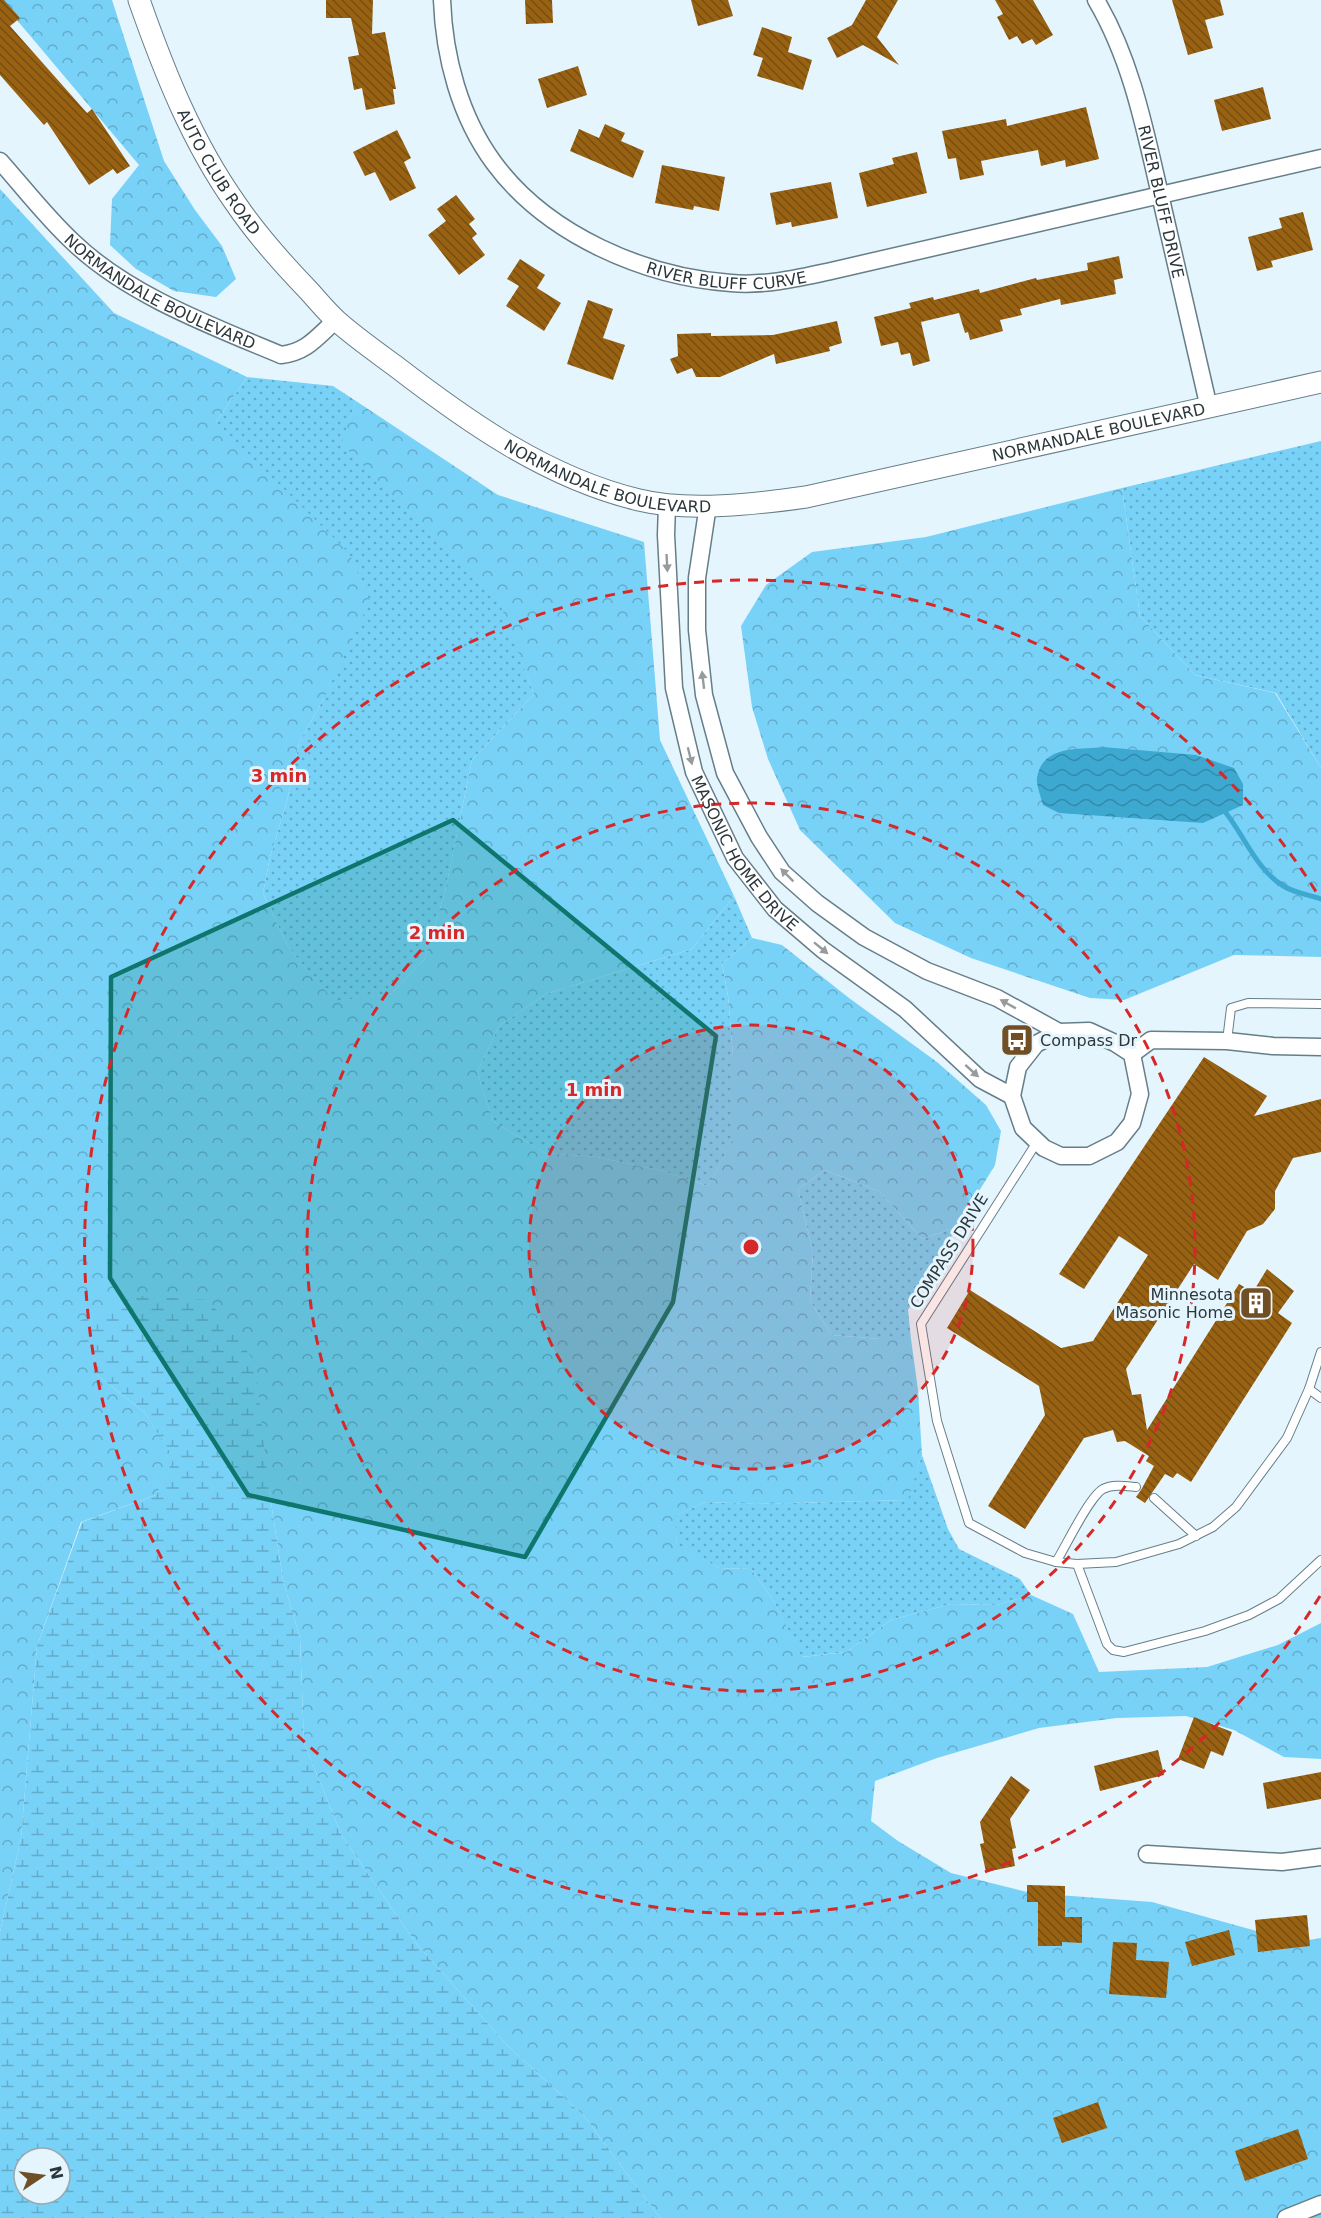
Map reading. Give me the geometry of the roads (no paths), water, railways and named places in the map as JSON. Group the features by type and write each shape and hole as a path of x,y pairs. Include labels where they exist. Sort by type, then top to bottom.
{"street":[{"name":"AUTO CLUB ROAD","path":"139,0 163,69 196,139 235,204 283,264 336,320"},
{"name":"RIVER BLUFF CURVE","path":"442,0 446,44 456,86 472,125 494,163 523,195 556,223 593,245 639,264 685,278 734,284 782,281 831,272 1321,158"},
{"name":"RIVER BLUFF DRIVE","path":"1096,0 1107,18 1129,68 1209,408"},
{"name":"NORMANDALE BOULEVARD","path":"0,161 74,243 114,274 197,320 281,355 296,353 309,345 336,320 441,402 510,447 599,487 638,500 666,505 751,505 806,497 1321,382"},
{"name":"MASONIC HOME DRIVE","path":"666,505 674,688 694,771 735,858 775,909 824,950 904,1009 980,1079 1012,1096"},
{"name":"MASONIC HOME DRIVE","path":"708,505 697,578 697,630 705,695 725,773 759,837 782,872 817,903 864,937 927,971 997,998 1059,1032"},
{"path":"1089,1031 1132,1054 1140,1094 1132,1123 1117,1143 1089,1156 1061,1156 1036,1142 1023,1128 1012,1096 1018,1066 1036,1044 1059,1032 1089,1031"},
{"path":"1132,1054 1151,1040 1227,1041 1272,1046 1321,1047"},
{"path":"1147,1854 1282,1862 1321,1857"},
{"path":"1286,2218 1321,2204"}],"lane":[{"path":"1227,1041 1231,1008 1248,1003 1321,1005"},
{"name":"COMPASS DRIVE","path":"1036,1142 921,1324 938,1421 969,1524 1026,1553 1056,1562 1077,1564 1116,1562 1179,1544 1196,1536 1213,1527 1236,1507 1287,1438 1309,1389 1321,1352"},
{"path":"1309,1389 1321,1398"},
{"path":"1056,1562 1094,1498 1103,1489 1120,1485 1136,1487"},
{"path":"1154,1498 1196,1536"},
{"path":"1077,1564 1107,1644 1113,1650 1124,1652 1205,1631 1249,1615 1279,1599 1321,1560"}],"water":[{"path":"1103,747 1196,755 1234,768 1243,784 1243,805 1203,823 1059,813 1043,805 1037,778 1040,767 1046,760 1062,751"}],"waterway":[{"path":"1226,813 1259,863 1275,880 1289,889 1321,899"}],"place":[{"name":"Compass Dr","path":"1017,1040"},
{"name":"Minnesota Masonic Home","path":"1256,1303"}]}
